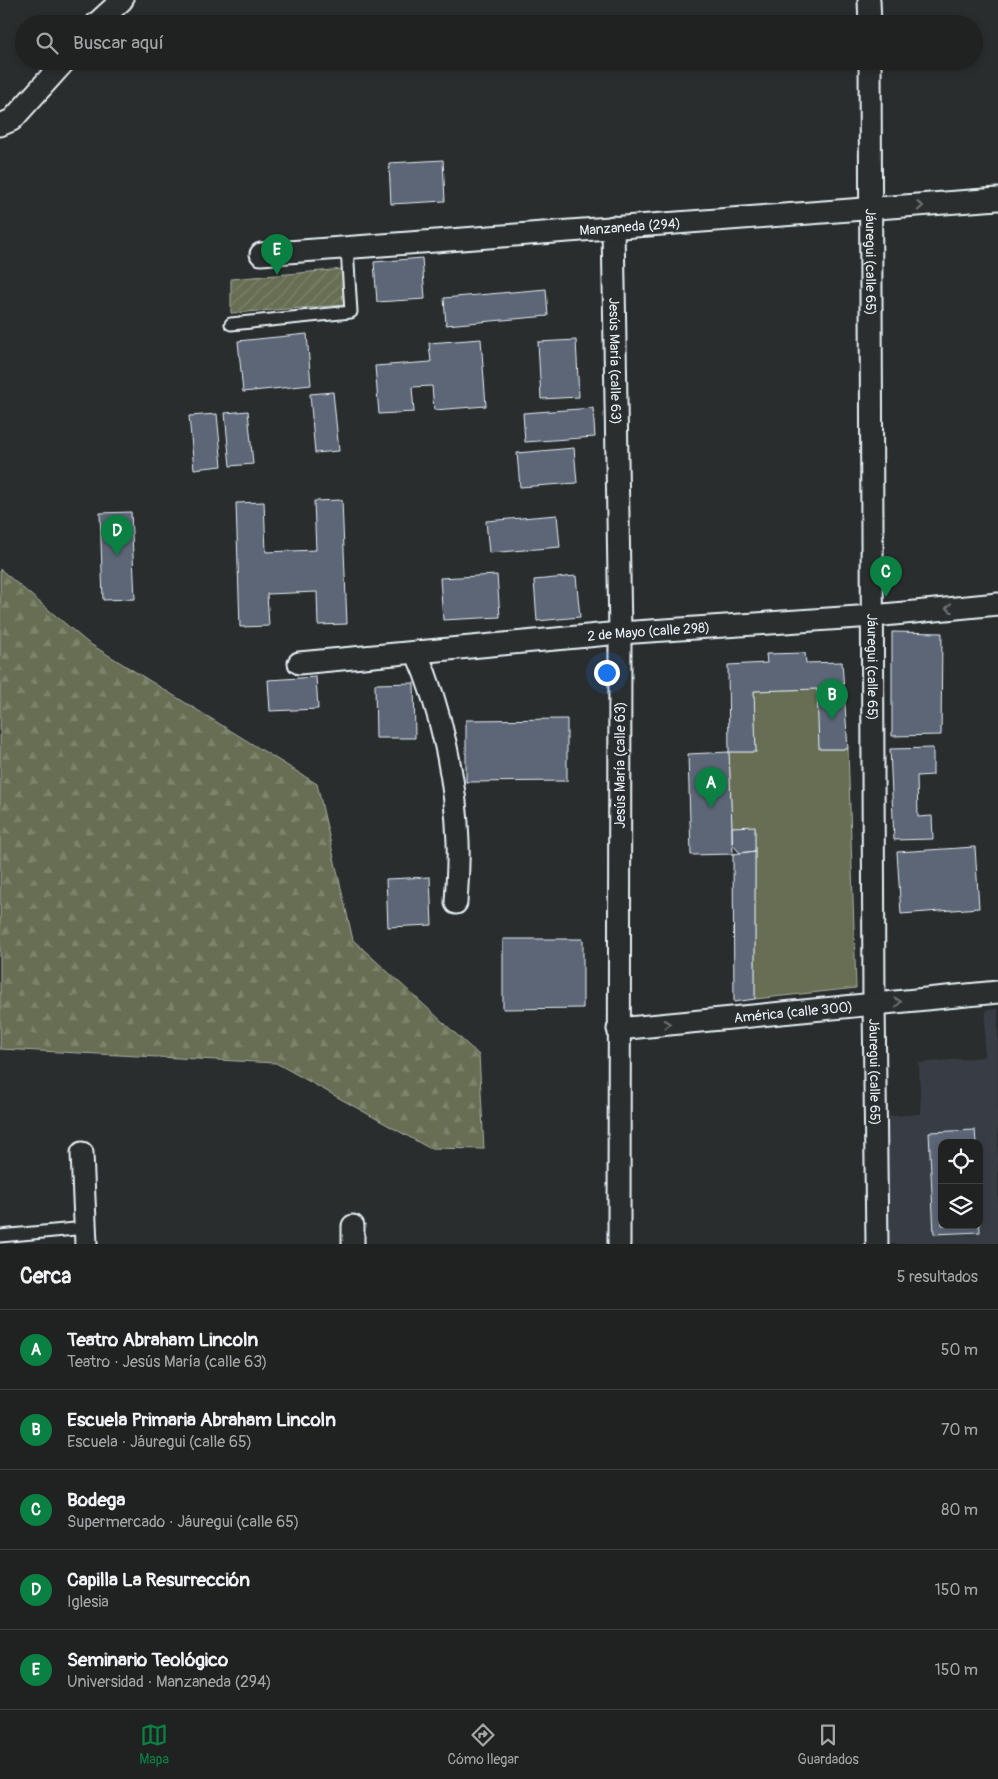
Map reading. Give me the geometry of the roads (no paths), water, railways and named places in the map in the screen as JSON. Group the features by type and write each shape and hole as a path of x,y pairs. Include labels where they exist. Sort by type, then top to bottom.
{"street":[{"path":"106,15 122,0"},
{"path":"870,0 870,15"},
{"path":"0,125 12,120 57,70"},
{"name":"Jáuregui (calle 65)","path":"870,70 874,1004 877,1244"},
{"name":"Manzaneda (294)","path":"261,254 998,200"},
{"name":"Jesús María (calle 63)","path":"614,227 620,633 619,1244"},
{"name":"2 de Mayo (calle 298)","path":"299,663 620,633 873,616 998,604"},
{"path":"416,652 428,679 449,763 458,842 456,903"},
{"name":"América (calle 300)","path":"618,1029 998,992"},
{"path":"82,1153 86,1236"}],"lane":[{"path":"231,324 351,312 347,248"},
{"path":"0,1236 86,1236"}],"place":[{"name":"Seminario Teológico","path":"277,275"},
{"name":"Capilla La Resurrección","path":"117,556"},
{"name":"Bodega","path":"886,597"},
{"name":"Escuela Primaria Abraham Lincoln","path":"832,720"},
{"name":"Teatro Abraham Lincoln","path":"711,808"}]}
